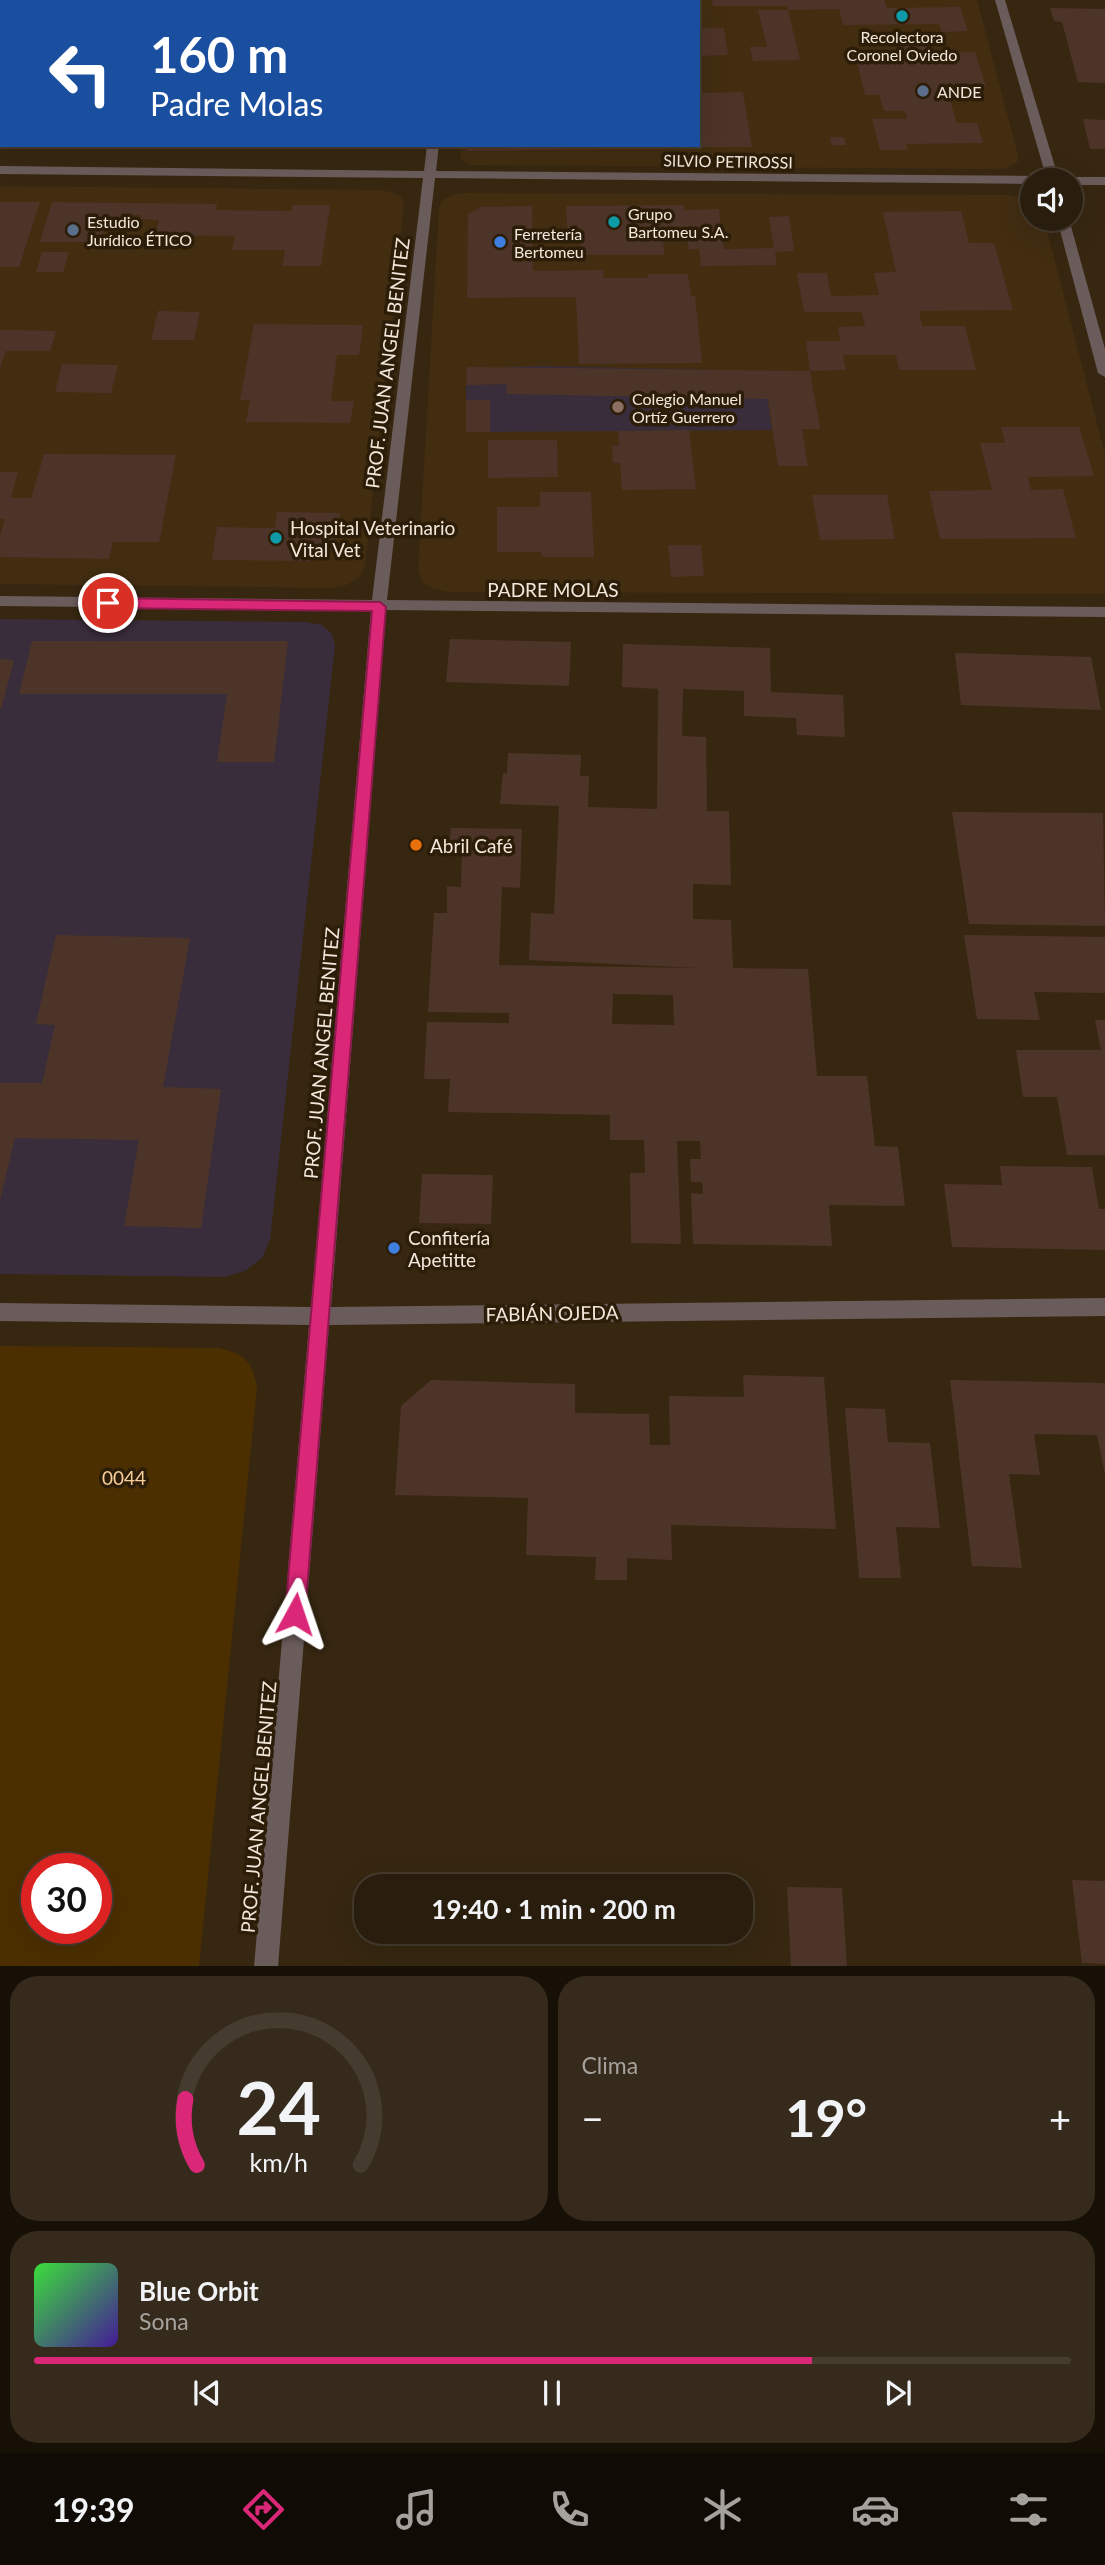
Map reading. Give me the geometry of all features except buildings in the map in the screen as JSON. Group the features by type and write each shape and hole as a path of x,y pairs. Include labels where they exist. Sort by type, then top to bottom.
{"street":[{"path":"1000,0 1049,168"},
{"name":"PROF. JUAN ANGEL BENITEZ","path":"266,1966 380,607 433,147"},
{"name":"SILVIO PETIROSSI","path":"0,170 1020,180"},
{"path":"1083,181 1105,181"},
{"path":"1066,231 1105,373"},
{"name":"PADRE MOLAS","path":"0,601 380,607 1105,612"},
{"name":"FABIÁN OJEDA","path":"0,1312 320,1316 1105,1307"}],"shaded area":[{"path":"700,0 977,0 1018,155 1017,162 1009,167 996,169 470,165 461,160 459,147 700,147"},
{"path":"0,186 379,190 401,197 404,204 365,567 359,577 347,585 331,588 0,584"},
{"path":"452,195 1011,195 1020,197 1020,231 1047,231 1105,454 1105,594 448,592 433,589 422,581 418,571 439,208 443,200"},
{"name":"Colegio Manuel Ortíz Guerrero","path":"506,367 764,371 772,430 466,432 466,385 506,384"},
{"path":"0,619 306,622 322,625 332,634 335,645 270,1240 262,1258 245,1271 224,1277 0,1274"}],"green space":[{"name":"0044","path":"0,1346 219,1348 242,1357 253,1371 257,1388 199,1966 0,1966"}],"place":[{"name":"Recolectora Coronel Oviedo","path":"902,16"},
{"name":"ANDE","path":"923,91"},
{"name":"Grupo Bartomeu S.A.","path":"614,222"},
{"name":"Estudio Jurídico ÉTICO","path":"73,230"},
{"name":"Ferretería Bertomeu","path":"500,242"},
{"name":"Colegio Manuel Ortíz Guerrero","path":"618,407"},
{"name":"Hospital Veterinario Vital Vet","path":"276,538"},
{"name":"Abril Café","path":"416,845"},
{"name":"Confitería Apetitte","path":"394,1248"}],"route":[{"path":"108,603 380,607 295,1614"}]}
